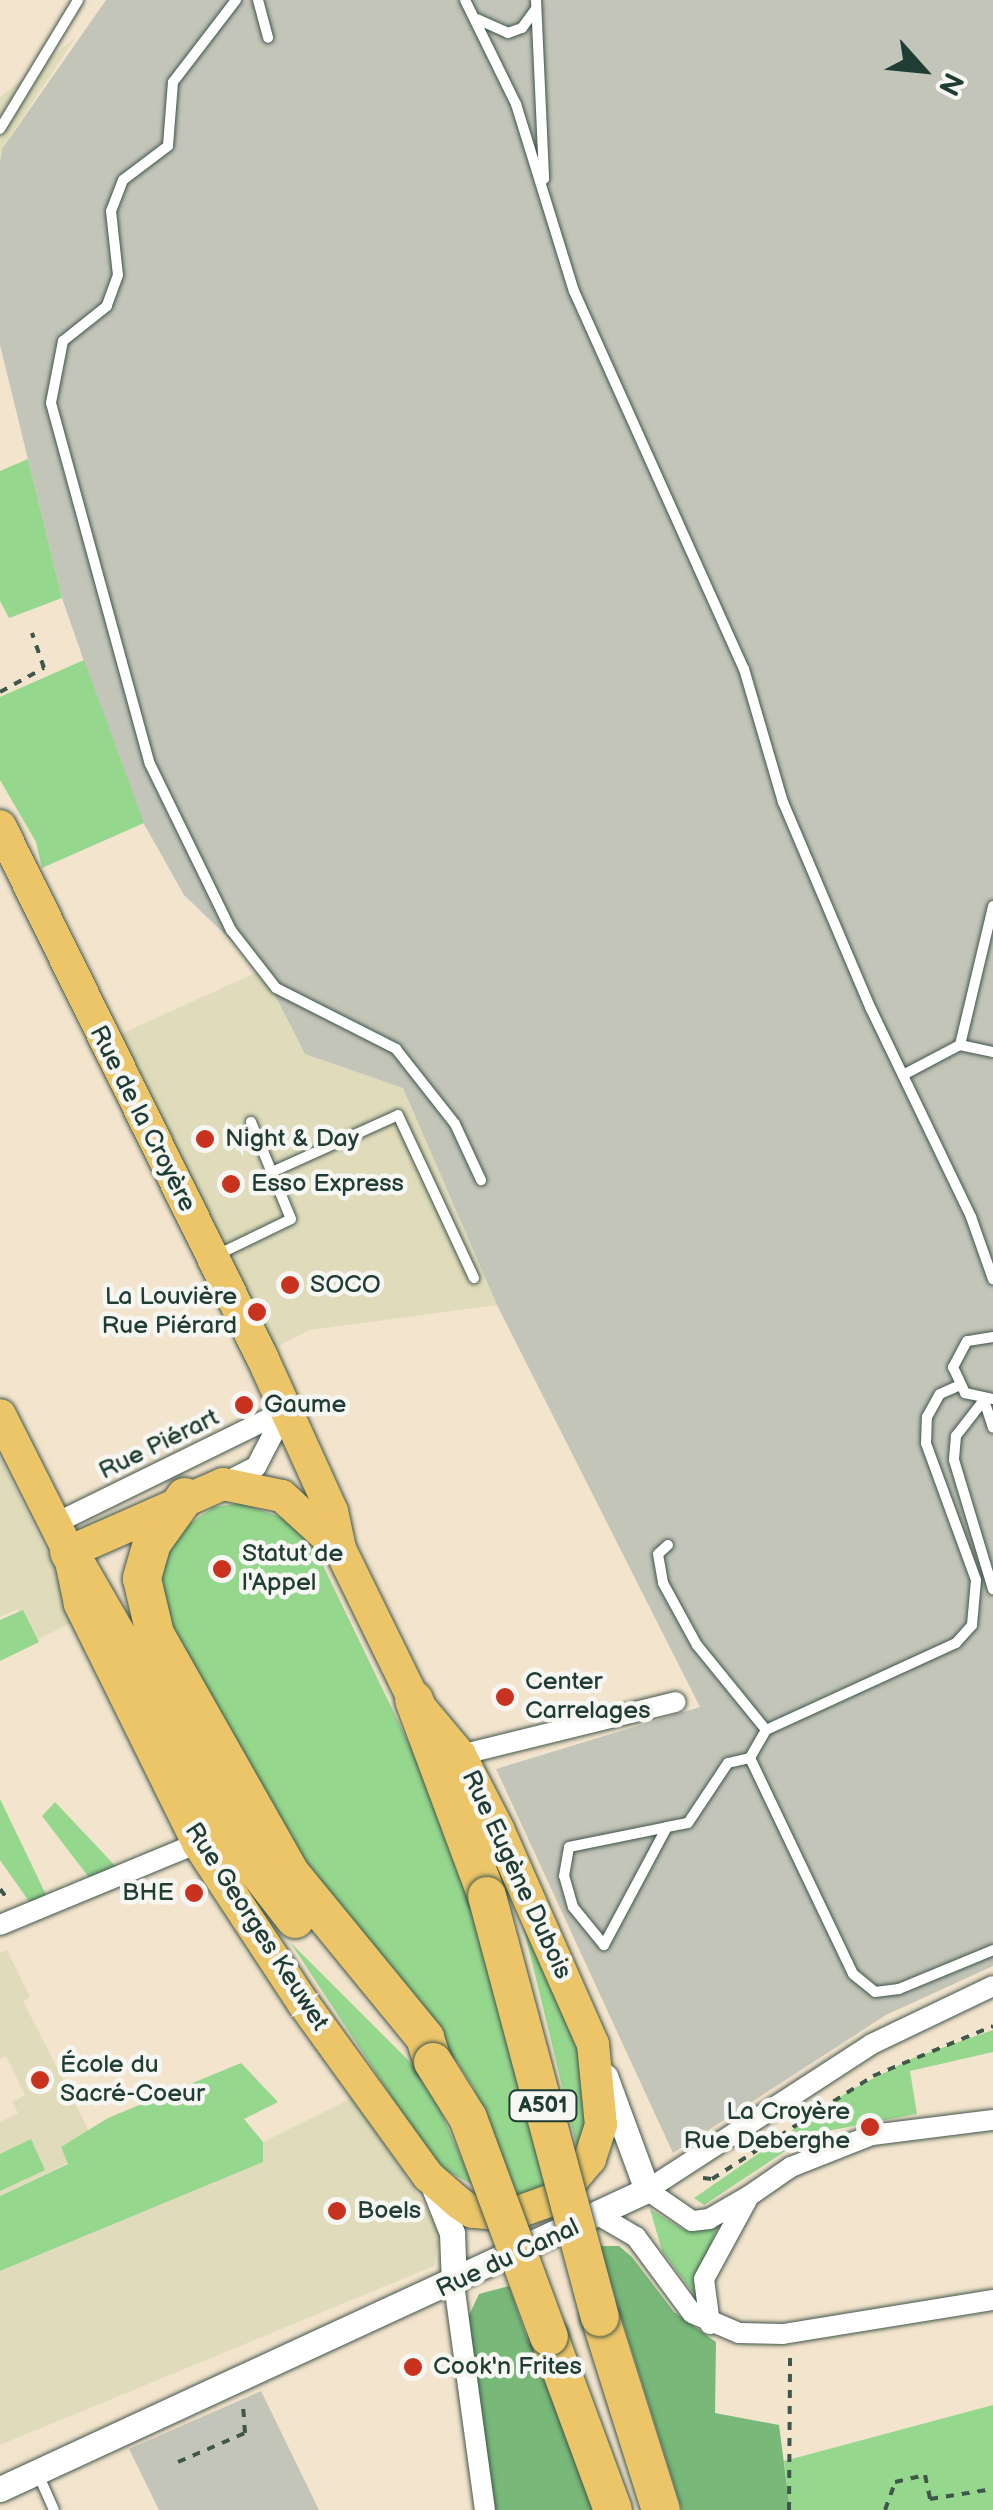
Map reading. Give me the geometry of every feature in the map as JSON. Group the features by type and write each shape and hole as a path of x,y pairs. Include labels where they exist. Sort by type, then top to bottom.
{"highway":[{"path":"186,1497 152,1542 143,1604 260,1824 342,1958"},
{"path":"62,1538 240,1848 342,1958"},
{"name":"A501","path":"414,1700 429,1754 487,1896 600,2316 661,2510"},
{"name":"A501","path":"342,1958 425,2038 433,2062 468,2118 613,2510"}],"main road":[{"name":"Rue de la Croyère","path":"0,826 285,1412"},
{"name":"Rue Eugène Dubois","path":"285,1412 332,1511 340,1549 414,1700 460,1755 520,1875 592,2044"},
{"name":"Rue Georges Keuwet","path":"0,1415 62,1538 80,1604 198,1843 428,2176 472,2212 487,2215 510,2215 572,2187 601,2126 592,2044"},
{"path":"62,1538 222,1484 282,1496 340,1549"}],"street":[{"path":"222,1484 256,1467 285,1412"},
{"name":"Rue Piérart","path":"62,1538 285,1412"},
{"path":"460,1755 676,1702"},
{"path":"0,1926 198,1843"},
{"name":"Rue du Canal","path":"0,2489 600,2216 679,2172 872,2044 993,1986"},
{"name":"Rue Eugène Dubois","path":"592,2044 647,2190"},
{"path":"647,2190 692,2221 709,2219 791,2166 872,2135 993,2120"},
{"path":"428,2176 452,2233 454,2284 485,2510"},
{"path":"710,2324 704,2279 748,2196"},
{"path":"600,2216 636,2238 675,2298 710,2324 739,2333 783,2334 993,2300"}],"lane":[{"path":"0,128 78,0"},
{"path":"236,0 173,82 168,146 123,180 111,211 120,241 118,275 108,306 63,341 52,403 150,764 231,930 276,988 396,1049 455,1124 481,1180"},
{"path":"258,0 268,38"},
{"path":"464,0 516,104 574,291 744,669 783,802 903,1075 972,1216 993,1280"},
{"path":"472,16 508,33 522,28 536,4"},
{"path":"536,4 546,200"},
{"path":"960,1045 993,906"},
{"path":"903,1075 960,1045 993,1052"},
{"path":"272,1172 398,1115 474,1278"},
{"path":"212,1257 291,1220 251,1122"},
{"path":"958,1386 953,1366 960,1348 977,1337 993,1338"},
{"path":"958,1386 988,1399 993,1412"},
{"path":"667,1827 604,1945 573,1906 564,1876 569,1847 667,1827 688,1823 728,1763 750,1758 766,1730 956,1643 972,1625 976,1580 926,1443 934,1406 958,1386"},
{"path":"988,1399 993,1428"},
{"path":"988,1399 956,1436 954,1460 993,1589"},
{"path":"668,1545 658,1554 663,1583 696,1645 766,1730"},
{"path":"750,1758 853,1974 875,1992 899,1989 993,1950"},
{"path":"37,2472 54,2510"}],"path":[{"path":"0,692 44,668 32,634"},
{"path":"679,2172 712,2179 873,2076 993,2026"},
{"path":"783,2334 790,2352 789,2510"},
{"path":"178,2462 244,2433 248,2415 235,2383"},
{"path":"885,2510 895,2482 925,2475 930,2499 993,2489"}],"shaded area":[{"path":"106,0 993,0 993,1966 886,2015 673,2153 496,1769 700,1707 497,1305 403,1088 305,1054 262,970 184,895 135,808 62,598 0,345 0,163 2,149"},
{"path":"75,38 2,149 0,163 0,97"},
{"path":"262,970 305,1054 403,1087 497,1305 310,1330 272,1349 103,1042"},
{"path":"0,1457 79,1619 35,1641 18,1609 0,1617"},
{"name":"École du Sacré-Coeur","path":"7,1950 30,1997 23,2001 90,2133 61,2147 68,2163 0,2196 0,2122 18,2113 12,2102 25,2095 6,2056 0,2059 0,1953"},
{"path":"354,2097 434,2220 440,2234 434,2266 0,2445 0,2271 263,2162 263,2142"},
{"path":"261,2391 319,2510 159,2510 129,2449"}],"green space":[{"path":"28,459 62,598 9,618 0,601 0,471"},
{"path":"84,660 144,823 42,868 36,842 0,780 0,697"},
{"path":"241,1503 294,1522 314,1547 441,1810 459,1854 550,2194 518,2203 474,2088 437,2032 330,1911 157,1602 160,1564 175,1534 214,1507"},
{"path":"23,1610 39,1642 0,1661 0,1620"},
{"path":"0,1799 50,1903 35,1910 0,1860"},
{"path":"55,1802 121,1872 94,1884 42,1816"},
{"path":"514,1888 551,1967 595,2100 580,2160"},
{"path":"290,1942 408,2060 438,2105 473,2185 442,2168 418,2137"},
{"path":"993,2030 993,2052 910,2071 917,2114 811,2134 704,2205 694,2198 849,2091 913,2058"},
{"path":"241,2063 278,2102 244,2119 263,2142 263,2162 0,2271 0,2196 68,2164 61,2147 108,2118"},
{"path":"31,2139 45,2170 0,2191 0,2154"},
{"path":"650,2209 684,2230 719,2224 701,2268 700,2302 662,2251"},
{"path":"599,2246 619,2246 674,2312 716,2342 715,2413 779,2425 790,2510 682,2510"},
{"path":"509,2286 529,2344 536,2342 599,2510 495,2510 465,2324 479,2294"},
{"path":"993,2405 993,2510 790,2510 784,2461"}],"place":[{"name":"Night & Day","path":"205,1139"},
{"name":"Esso Express","path":"231,1184"},
{"name":"SOCO","path":"290,1285"},
{"name":"La Louvière Rue Piérard","path":"257,1312"},
{"name":"Gaume","path":"244,1405"},
{"name":"Statut de l'Appel","path":"222,1569"},
{"name":"Center Carrelages","path":"505,1697"},
{"name":"BHE","path":"194,1893"},
{"name":"École du Sacré-Coeur","path":"40,2080"},
{"name":"La Croyère Rue Deberghe","path":"870,2127"},
{"name":"Boels","path":"337,2211"},
{"name":"Cook'n Frites","path":"413,2367"}]}
